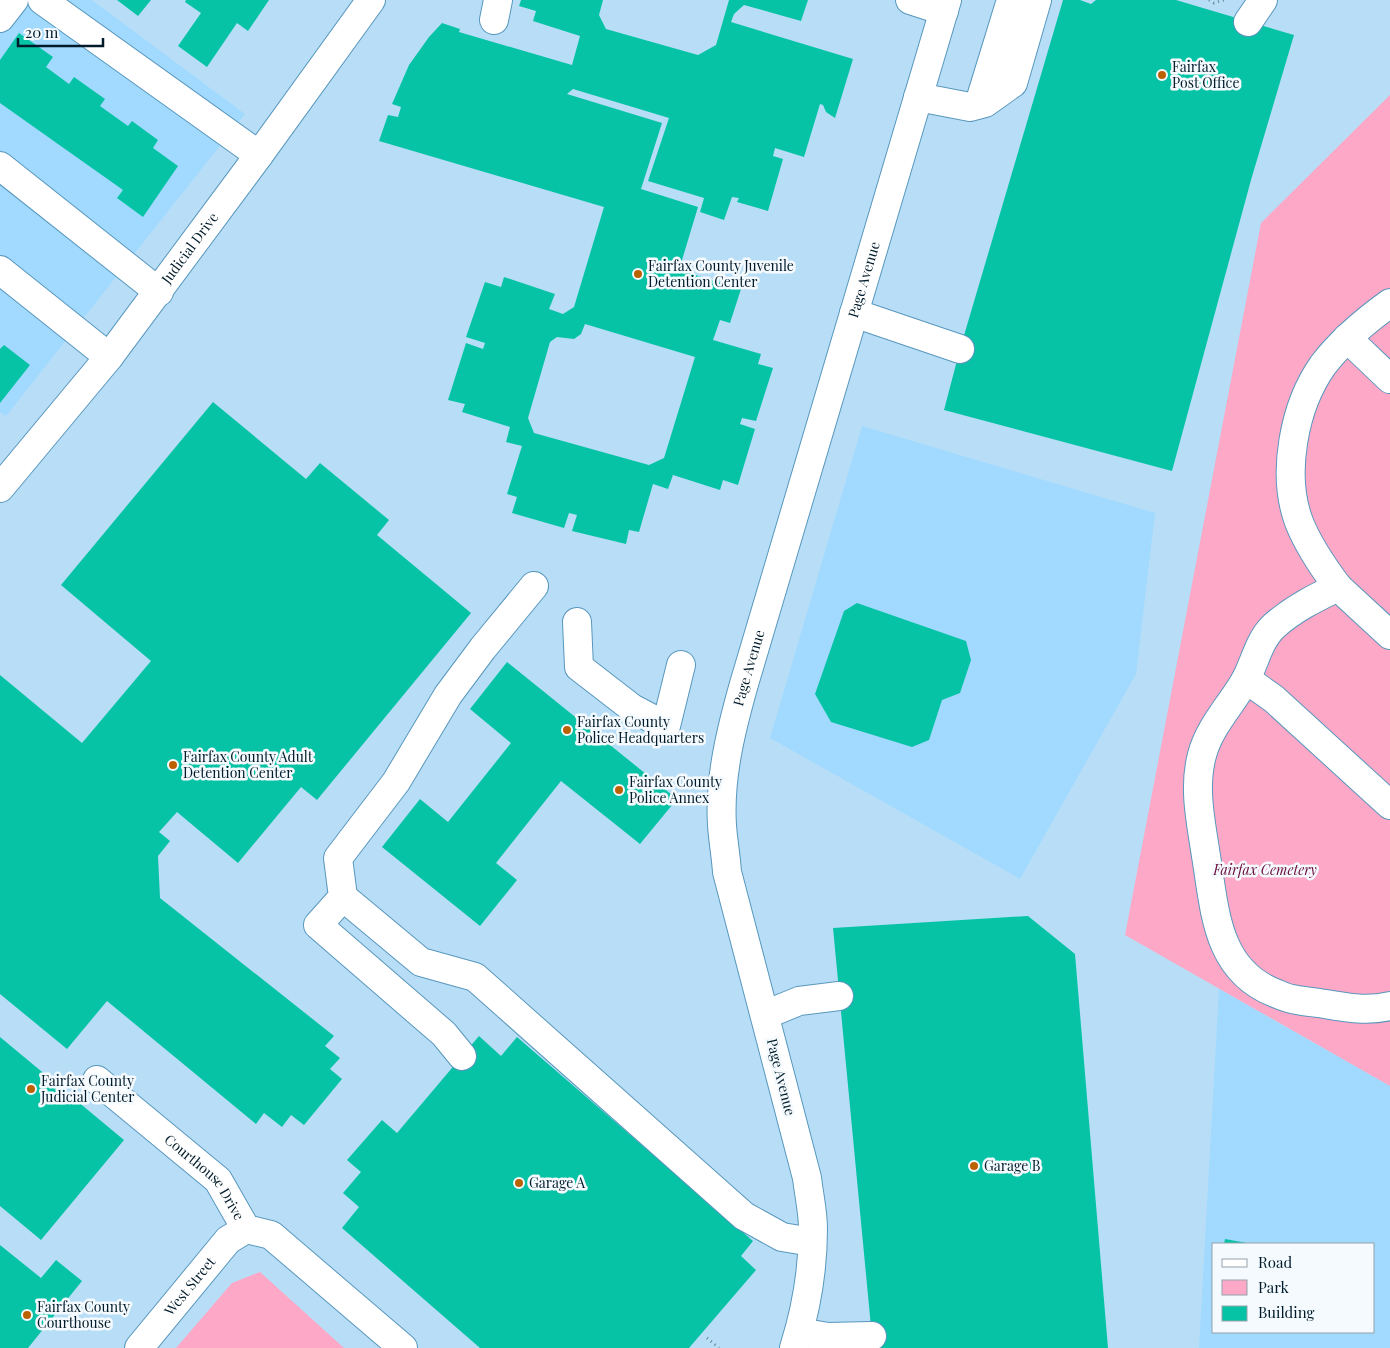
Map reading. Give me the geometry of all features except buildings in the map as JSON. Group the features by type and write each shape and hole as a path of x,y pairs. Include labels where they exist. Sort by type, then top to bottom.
{"street":[{"path":"0,18 14,0"},
{"path":"42,0 259,155"},
{"name":"Judicial Drive","path":"2,480 109,357 159,292 371,0"},
{"path":"910,0 946,5"},
{"path":"979,104 1011,0"},
{"path":"918,97 970,107 985,103 1013,83 1038,0"},
{"name":"Page Avenue","path":"796,1340 812,1266 813,1227 807,1178 728,872 722,825 724,774 734,720 744,684 946,5"},
{"path":"0,166 159,292"},
{"path":"0,270 109,357"},
{"path":"1390,303 1356,328 1323,365 1310,387 1302,407 1292,446 1291,483 1293,502 1299,523 1321,564 1338,587 1390,635"},
{"path":"854,313 960,349"},
{"path":"1347,338 1390,379"},
{"path":"534,586 483,648 448,695 396,782 338,858 343,897 421,962 474,977 744,1216 782,1237 812,1242"},
{"path":"1338,587 1306,602 1273,627 1265,637 1246,679 1213,731 1202,753 1197,784 1201,825 1216,922 1225,948 1241,972 1261,988 1291,999 1355,1009 1378,1009 1390,1006"},
{"path":"577,622 579,667 632,708 666,726 681,665"},
{"path":"1246,679 1274,699 1390,805"},
{"path":"343,897 318,925 444,1034 462,1056"},
{"path":"396,993 421,962"},
{"path":"765,1015 799,1001 839,996"},
{"name":"Courthouse Drive","path":"97,1080 218,1180 246,1229 270,1235 403,1348"},
{"name":"West Street","path":"138,1348 228,1240 246,1229"},
{"path":"796,1340 872,1336"}],"path":[{"path":"1209,0 1214,3 1224,0"},
{"path":"707,1338 719,1348"}],"shaded area":[{"path":"0,0 92,0 245,114 6,416 0,412"},
{"path":"862,426 1155,513 1136,674 1020,879 770,738"},
{"path":"1219,989 1390,1086 1390,1348 1199,1348"}],"green space":[{"name":"Fairfax Cemetery","path":"1390,95 1390,1086 1125,935 1261,223"},
{"path":"260,1272 344,1348 176,1348 232,1283"}],"place":[{"name":"Fairfax Post Office","path":"1162,75"},
{"name":"Fairfax County Juvenile Detention Center","path":"638,274"},
{"name":"Fairfax County Police Headquarters","path":"567,730"},
{"name":"Fairfax County Adult Detention Center","path":"173,765"},
{"name":"Fairfax County Police Annex","path":"619,790"},
{"name":"Fairfax County Judicial Center","path":"31,1089"},
{"name":"Garage B","path":"974,1166"},
{"name":"Garage A","path":"519,1183"},
{"name":"Fairfax County Courthouse","path":"27,1315"}]}
